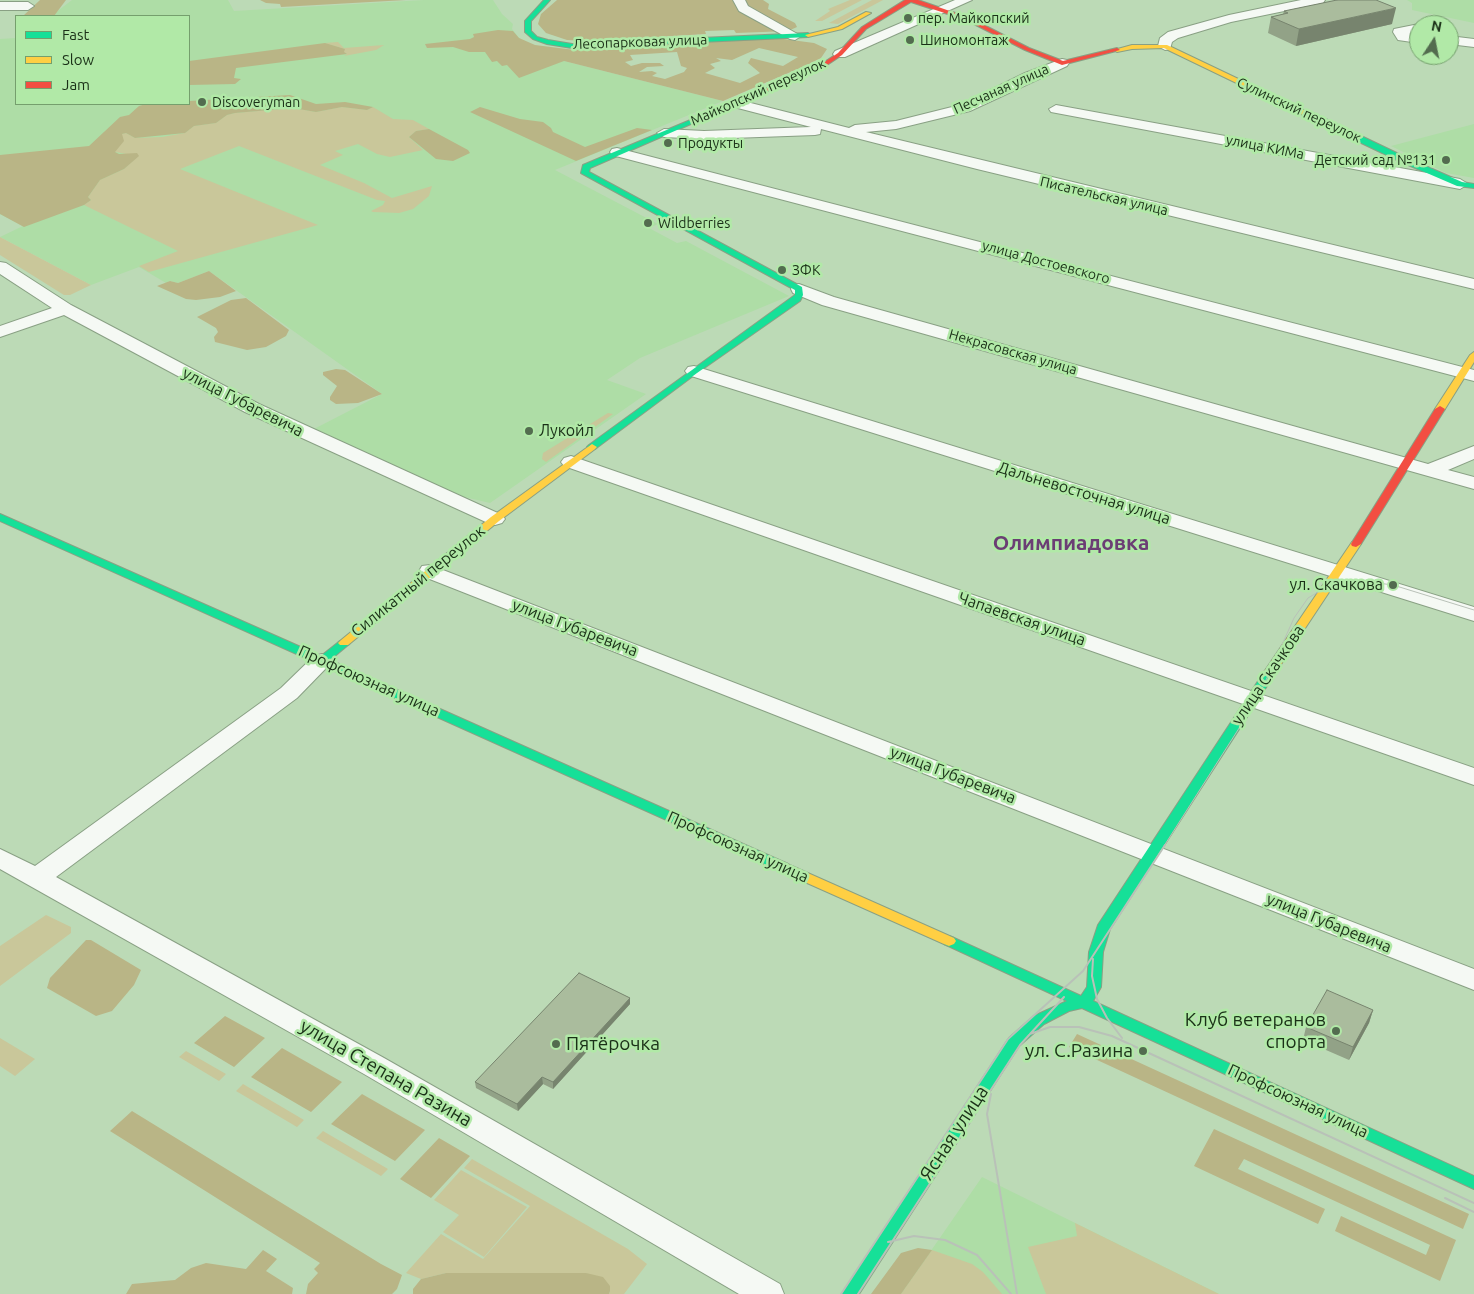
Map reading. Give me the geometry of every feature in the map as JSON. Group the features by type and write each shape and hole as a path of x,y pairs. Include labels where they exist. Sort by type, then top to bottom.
{"main road":[{"name":"Лесопарковая улица","path":"547,0 527,23 527,29 535,38 554,44 583,46 795,36"},
{"name":"Майкопский переулок","path":"795,36 829,32 847,25 891,0"},
{"name":"Майкопский переулок","path":"591,163 814,69 840,54 857,34 911,0"},
{"path":"911,0 968,19 1027,49 1062,63"},
{"path":"847,25 848,28 857,34"},
{"path":"795,36 896,31"},
{"path":"795,36 832,43 838,46 840,54"},
{"name":"Песчаная улица","path":"1062,63 1132,47 1165,46"},
{"name":"Сулинский переулок","path":"1165,46 1402,159 1467,185"},
{"name":"Некрасовская улица","path":"591,163 584,170 589,177 799,289"},
{"name":"Силикатный переулок","path":"322,661 495,519 694,371 797,299 799,289"},
{"name":"улица Скачкова","path":"1086,1002 1094,987 1096,952 1103,928 1252,698 1338,572 1405,463 1469,374 1474,355"},
{"name":"Профсоюзная улица","path":"0,516 1086,1002 1474,1183"},
{"name":"Ясная улица","path":"850,1294 1014,1042 1039,1020 1065,1007 1086,1002"}],"street":[{"path":"739,0 743,8 795,36"},
{"name":"Майкопский переулок","path":"840,54 966,0"},
{"path":"1277,0 1296,5"},
{"path":"1165,46 1165,42 1173,35 1229,19 1319,0"},
{"path":"0,6 28,6"},
{"path":"1459,29 1474,30"},
{"path":"1409,30 1399,32 1402,37 1409,38"},
{"path":"1459,41 1474,43"},
{"name":"Песчаная улица","path":"664,133 734,134 837,130 896,124 951,112 1062,63"},
{"name":"Писательская улица","path":"735,103 837,130 1474,284"},
{"name":"улица КИМа","path":"1056,109 1467,185"},
{"name":"улица Достоевского","path":"617,152 1469,374"},
{"name":"улица Губаревича","path":"0,267 64,309 252,408 495,519"},
{"name":"Некрасовская улица","path":"799,289 828,300 1474,483"},
{"path":"0,332 64,309"},
{"name":"Дальневосточная улица","path":"694,371 1474,614"},
{"path":"1430,470 1474,452"},
{"name":"Чапаевская улица","path":"570,462 1252,698 1474,777"},
{"name":"улица Губаревича","path":"430,572 1151,852 1474,980"},
{"name":"Силикатный переулок","path":"38,878 289,693 322,661"},
{"name":"улица Степана Разина","path":"0,858 382,1071 768,1294"}],"shaded area":[{"path":"40,0 66,0 55,15 24,15"},
{"path":"72,0 228,0 234,11 424,0 493,0 502,14 513,24 512,29 519,38 564,61 723,101 555,170 658,224 649,228 677,243 686,241 789,296 640,358 607,380 646,394 490,503 460,496 310,431 382,394 209,271 178,283 170,281 166,283 139,267 91,285 0,237 23,226 0,214 0,39 15,38 15,105 190,105 190,15 52,15"},
{"path":"260,0 406,0 281,7 280,4 266,3"},
{"path":"557,0 763,0 769,4 768,9 795,23 797,27 788,31 736,33 734,30 705,31 706,34 591,41 567,40 546,33 538,24 541,14"},
{"path":"850,0 862,0 822,21 815,21 830,11 828,9"},
{"path":"872,0 883,0 838,24 829,23"},
{"path":"1407,0 1474,0 1474,23 1459,20 1459,15 1436,15 1412,10 1412,3"},
{"path":"498,30 513,31 519,38 535,45 575,50 776,38 814,43 827,49 821,58 807,65 723,101 564,61 519,78 507,65 502,66 497,61 492,62 485,52 469,52 453,47 427,48 425,44 470,39 474,37 473,34","holes":["759,48 798,57 783,66 751,58 748,63 760,73 740,83 705,73 715,68 710,64 721,61 716,58 732,60","677,52 681,66 687,68 684,72 665,79 652,76 657,73 652,71 639,72 647,67 664,66 660,63 642,63 631,66 625,62 633,60 630,55"]},
{"path":"338,42 344,48 384,45 376,50 344,56 347,54 343,52 345,49 325,43"},
{"path":"325,43 345,49 344,52 347,54 236,68 234,78 241,79 235,84 190,85 190,61"},
{"path":"290,95 316,104 345,102 373,107 367,110 342,107 316,112 293,108 235,113 227,115 216,123 194,126 185,133 135,138 126,133 122,134 124,141 115,152 119,154 137,153 139,156 124,169 100,180 88,197 91,200 84,205 24,227 0,214 0,155 89,146 120,117 129,115 139,106 190,105 190,101"},
{"path":"342,107 367,110 373,107 393,119 413,120 429,129 416,131 409,137 423,150 390,157 377,154 358,144 335,151 343,155 320,165 364,183 392,198 432,186 429,196 413,209 399,213 373,212 371,211 383,205 385,201 377,200 239,146 180,169 318,225 149,272 139,266 178,251 84,205 91,200 88,197 100,180 124,169 138,156 115,152 121,134 126,133 135,138 162,137 185,133 194,126 216,123 227,115 235,113 293,108 316,112"},
{"path":"480,107 520,119 543,122 553,132 585,147 637,128 652,130 576,161 470,112"},
{"name":"Детский сад №131","path":"1474,124 1474,178 1446,173 1391,146"},
{"path":"429,129 468,150 470,153 453,161 436,159 409,137 416,131"},
{"path":"0,237 91,285 70,295 64,295 0,255"},
{"path":"209,271 236,291 220,297 196,300 186,299 157,286 170,281 178,283"},
{"path":"246,298 289,330 286,336 266,347 247,350 215,342 214,337 218,332 216,328 197,317 231,300"},
{"path":"336,369 345,370 382,394 358,403 336,404 330,400 330,397 337,386 323,375 323,372"},
{"path":"608,413 613,414 546,462 542,459 543,453"},
{"path":"46,915 71,927 71,933 0,986 0,946"},
{"path":"86,940 91,940 141,970 134,985 112,1011 96,1016 47,988 50,978"},
{"path":"225,1016 265,1038 234,1067 194,1043"},
{"path":"1077,1034 1469,1214 1463,1229 1069,1047"},
{"path":"0,1038 35,1059 15,1076 0,1066"},
{"path":"282,1048 342,1082 311,1112 251,1077"},
{"path":"186,1051 226,1074 219,1081 179,1057"},
{"path":"243,1084 304,1120 297,1127 236,1091"},
{"path":"362,1094 425,1130 395,1161 331,1124"},
{"path":"132,1111 381,1264 402,1275 397,1289 392,1294 306,1294 308,1284 318,1273 314,1269 320,1263 110,1131"},
{"path":"1214,1129 1456,1240 1440,1281 1335,1231 1341,1216 1426,1255 1430,1245 1244,1159 1238,1169 1325,1209 1318,1224 1194,1166"},
{"path":"323,1131 388,1169 381,1176 316,1138"},
{"path":"439,1138 470,1156 431,1198 400,1179"},
{"path":"472,1159 628,1249 647,1264 624,1294 609,1294 610,1291 586,1273 446,1273 421,1279 406,1273 441,1234 483,1259 530,1206 464,1168"},
{"path":"461,1170 527,1207 484,1257 443,1232 459,1215 434,1200"},
{"path":"982,1177 1219,1294 901,1294"},
{"path":"1075,1223 1219,1294 1046,1294 1028,1247 1077,1236"},
{"path":"918,1248 932,1250 901,1294 871,1294 901,1253"},
{"path":"263,1250 277,1259 266,1271 293,1288 292,1294 126,1294 132,1284 175,1280 191,1268 206,1263 246,1269"},
{"path":"932,1250 972,1264 983,1272 1002,1294 901,1294"},
{"path":"446,1273 586,1273 603,1277 610,1286 610,1291 609,1294 413,1294 413,1289 421,1279"}],"building":[{"path":"1337,0 1376,0 1396,8 1299,29 1271,17 1288,13 1284,11"},
{"name":"Пятёрочка","path":"579,973 630,998 553,1082 542,1077 517,1104 475,1082"},
{"name":"Клуб ветеранов спорта","path":"1327,990 1373,1010 1353,1047 1306,1027"}],"tram line":[{"path":"1164,846 1257,700 1294,618 1308,598 1330,585 1344,582 1370,582 1393,585 1474,610"},
{"path":"841,1294 1008,1039 1083,971 1165,845"},
{"path":"1093,959 1092,976 1097,999 1107,1018 1122,1038"},
{"path":"1030,1034 1064,997"},
{"path":"1030,1034 1050,1027 1079,1027 1112,1036 1474,1203"},
{"path":"893,1241 1020,1045 1030,1034"},
{"path":"991,1094 987,1114 1017,1294"},
{"path":"1445,1198 1474,1212"},
{"path":"893,1241 914,1236 945,1240 977,1255 1011,1294"},
{"path":"858,1294 893,1241"},
{"path":"888,1242 893,1241"}],"traffic: fast":[{"path":"547,0 528,21 528,32 535,38 547,42 572,46 808,35"},
{"path":"592,447 694,371 797,299 799,295 799,289 585,173 586,167 745,99"},
{"path":"1310,115 1402,159 1460,184 1474,186"},
{"path":"0,517 322,661 344,643"},
{"path":"322,661 783,867"},
{"path":"1085,1002 1094,987 1096,952 1103,928 1270,672"},
{"path":"949,941 1474,1183"},
{"path":"850,1294 1014,1042 1039,1020 1065,1007 1085,1002"}],"traffic: slow":[{"path":"808,35 840,28 868,13"},
{"path":"1117,50 1132,47 1165,46 1310,115"},
{"path":"1440,409 1474,355"},
{"path":"344,643 495,519 592,447"},
{"path":"1270,672 1356,544"},
{"path":"783,867 949,941"}],"traffic: jam":[{"path":"745,99 825,64 840,54 864,28 909,0"},
{"path":"912,0 968,19 1027,49 1062,63 1117,50"},
{"path":"1356,544 1440,409"}],"place":[{"name":"пер. Майкопский","path":"908,18"},
{"name":"Шиномонтаж","path":"910,40"},
{"name":"Discoveryman","path":"202,102"},
{"name":"Продукты","path":"668,143"},
{"name":"Детский сад №131","path":"1446,160"},
{"name":"Wildberries","path":"648,223"},
{"name":"ЗФК","path":"782,270"},
{"name":"Лукойл","path":"529,431"},
{"name":"ул. Скачкова","path":"1393,585"},
{"name":"Клуб ветеранов спорта","path":"1336,1031"},
{"name":"Пятёрочка","path":"556,1044"},
{"name":"ул. С.Разина","path":"1143,1051"}],"district":[{"name":"Олимпиадовка","path":"1071,543"}]}
